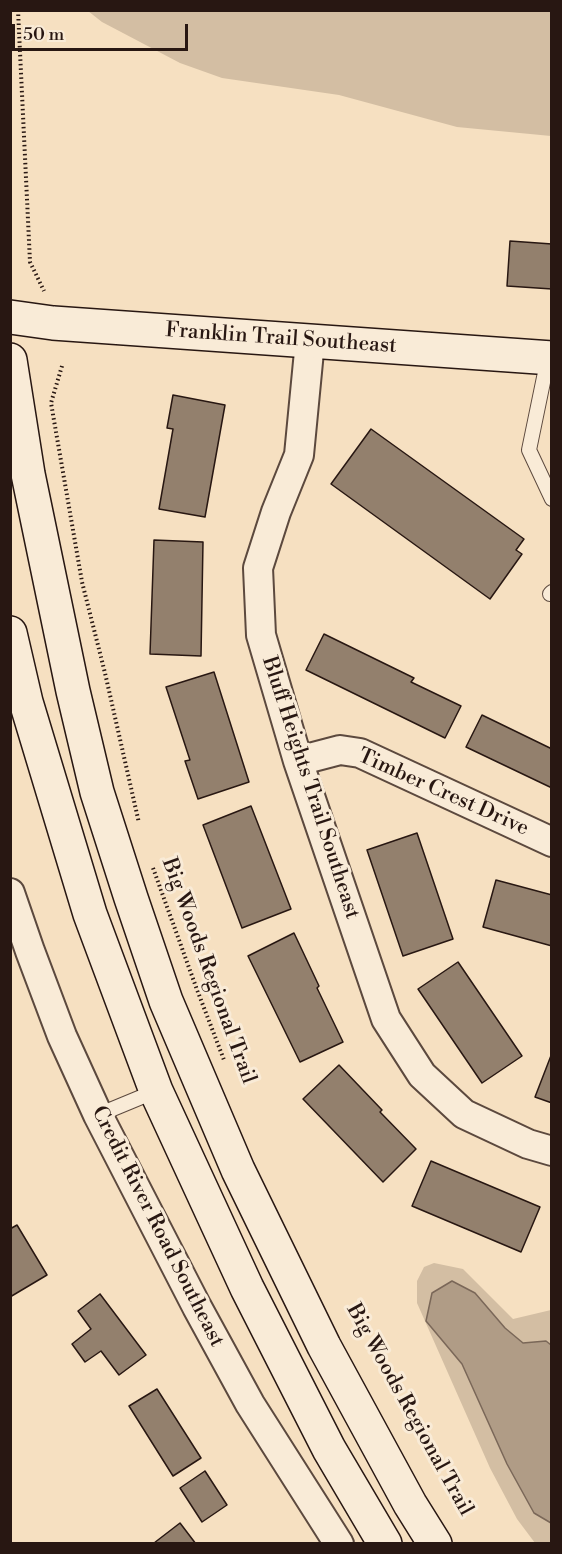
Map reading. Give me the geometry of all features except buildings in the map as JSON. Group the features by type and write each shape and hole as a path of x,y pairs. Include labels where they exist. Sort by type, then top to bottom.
{"main road":[{"name":"Franklin Trail Southeast","path":"10,317 53,323 550,358"},
{"path":"10,360 33,496 94,781 130,898 166,1001 238,1170 324,1347 410,1504 435,1544"},
{"path":"10,633 26,702 90,914 156,1091 252,1298 329,1449 385,1544"}],"street":[{"name":"Bluff Heights Trail Southeast","path":"310,340 299,455 276,512 258,568 261,634 298,761 386,1019 422,1075 464,1114 528,1144 552,1151"},
{"name":"Timber Crest Drive","path":"298,761 340,750 360,753 552,843"},
{"name":"Credit River Road Southeast","path":"10,893 62,1036 98,1114 196,1307 250,1404 339,1544"}],"lane":[{"path":"550,358 529,450 552,499"},
{"path":"98,1114 156,1091"}],"path":[{"path":"18,10 30,262 44,291"},
{"path":"62,366 51,403 78,560 141,834"},
{"name":"Big Woods Regional Trail","path":"153,867 226,1065"}],"shaded area":[{"path":"88,11 551,11 551,136 457,127 339,95 222,78 180,63 102,22"},
{"path":"434,1263 463,1269 513,1319 551,1310 551,1345 546,1341 523,1343 505,1328 475,1293 426,1321 462,1364 507,1464 534,1513 551,1523 551,1543 535,1543 517,1519 490,1468 417,1303 417,1281 424,1267"},
{"path":"452,1281 475,1293 505,1328 523,1343 546,1341 551,1345 551,1523 534,1513 507,1464 462,1364 426,1321 432,1293"}]}
